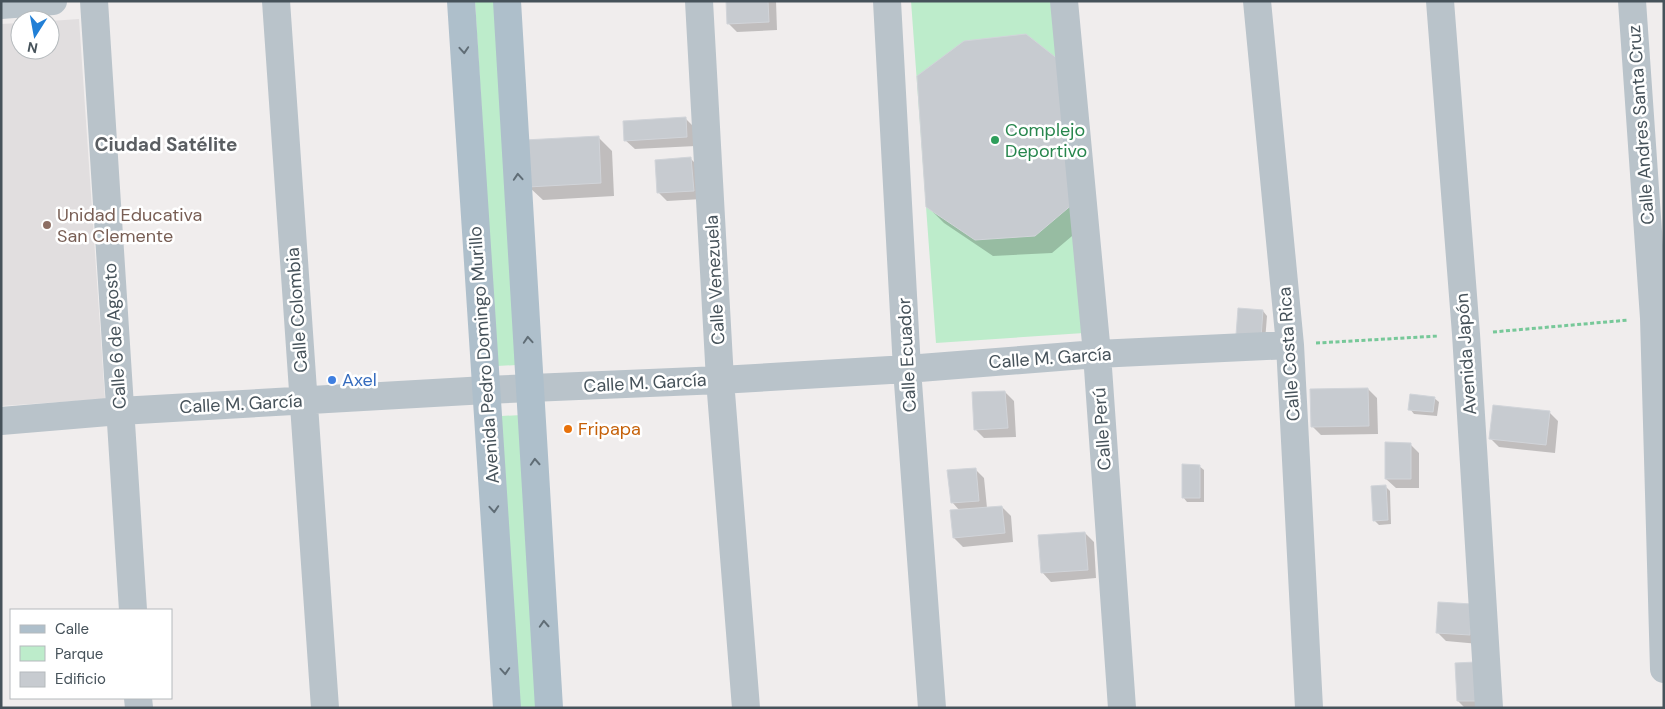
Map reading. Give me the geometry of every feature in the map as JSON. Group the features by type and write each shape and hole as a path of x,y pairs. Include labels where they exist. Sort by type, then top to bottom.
{"main road":[{"name":"Avenida Pedro Domingo Murillo","path":"461,1 507,708"},
{"path":"507,1 549,708"}],"street":[{"path":"1,5 53,1"},
{"name":"Calle 6 de Agosto","path":"94,1 133,609"},
{"name":"Calle Colombia","path":"276,1 325,708"},
{"name":"Calle Venezuela","path":"699,1 720,380 746,708"},
{"name":"Calle Ecuador","path":"887,1 907,369 932,708"},
{"name":"Calle Perú","path":"1064,1 1096,354 1122,708"},
{"name":"Calle Costa Rica","path":"1257,1 1290,345 1309,708"},
{"name":"Avenida Japón","path":"1440,1 1466,334 1489,708"},
{"name":"Calle Andres Santa Cruz","path":"1632,1 1660,425 1664,669"},
{"name":"Calle M. García","path":"1,421 120,411 486,390 720,380 907,369 1096,354 1290,345"}],"shaded area":[{"name":"Unidad Educativa San Clemente","path":"79,19 105,399 1,406 1,24 10,24 10,60 60,60 60,20"}],"green space":[{"path":"475,1 495,1 517,365 497,366"},
{"name":"Complejo Deportivo","path":"911,1 1060,1 1084,333 936,343"},
{"path":"522,415 539,708 519,708 501,416"}],"building":[{"path":"726,1 768,1 769,22 727,24"},
{"path":"1026,34 1064,64 1074,203 1035,236 975,240 926,207 917,76 964,41"},
{"path":"686,117 687,137 624,141 623,121"},
{"path":"599,136 601,183 528,187 525,140"},
{"path":"691,157 694,191 657,193 655,160"},
{"path":"1238,308 1263,310 1261,338 1236,335"},
{"path":"1368,388 1369,426 1311,427 1310,389"},
{"path":"1005,391 1008,428 974,430 972,392"},
{"path":"1410,394 1435,397 1433,412 1408,410"},
{"path":"1493,405 1550,411 1546,445 1489,439"},
{"path":"1385,442 1411,443 1411,479 1385,479"},
{"path":"1182,464 1200,465 1200,498 1182,498"},
{"path":"976,468 979,501 951,503 947,470"},
{"path":"1386,485 1388,520 1373,521 1371,486"},
{"path":"1002,506 1005,533 953,538 950,510"},
{"path":"1085,532 1088,570 1041,573 1038,535"},
{"path":"1438,602 1472,604 1470,635 1436,633"},
{"path":"1476,662 1478,701 1457,701 1455,663"}],"place":[{"name":"Complejo Deportivo","path":"995,140"},
{"name":"Unidad Educativa San Clemente","path":"47,225"},
{"name":"Axel","path":"332,380"},
{"name":"Fripapa","path":"568,429"}],"district":[{"name":"Ciudad Satélite","path":"166,144"}]}
